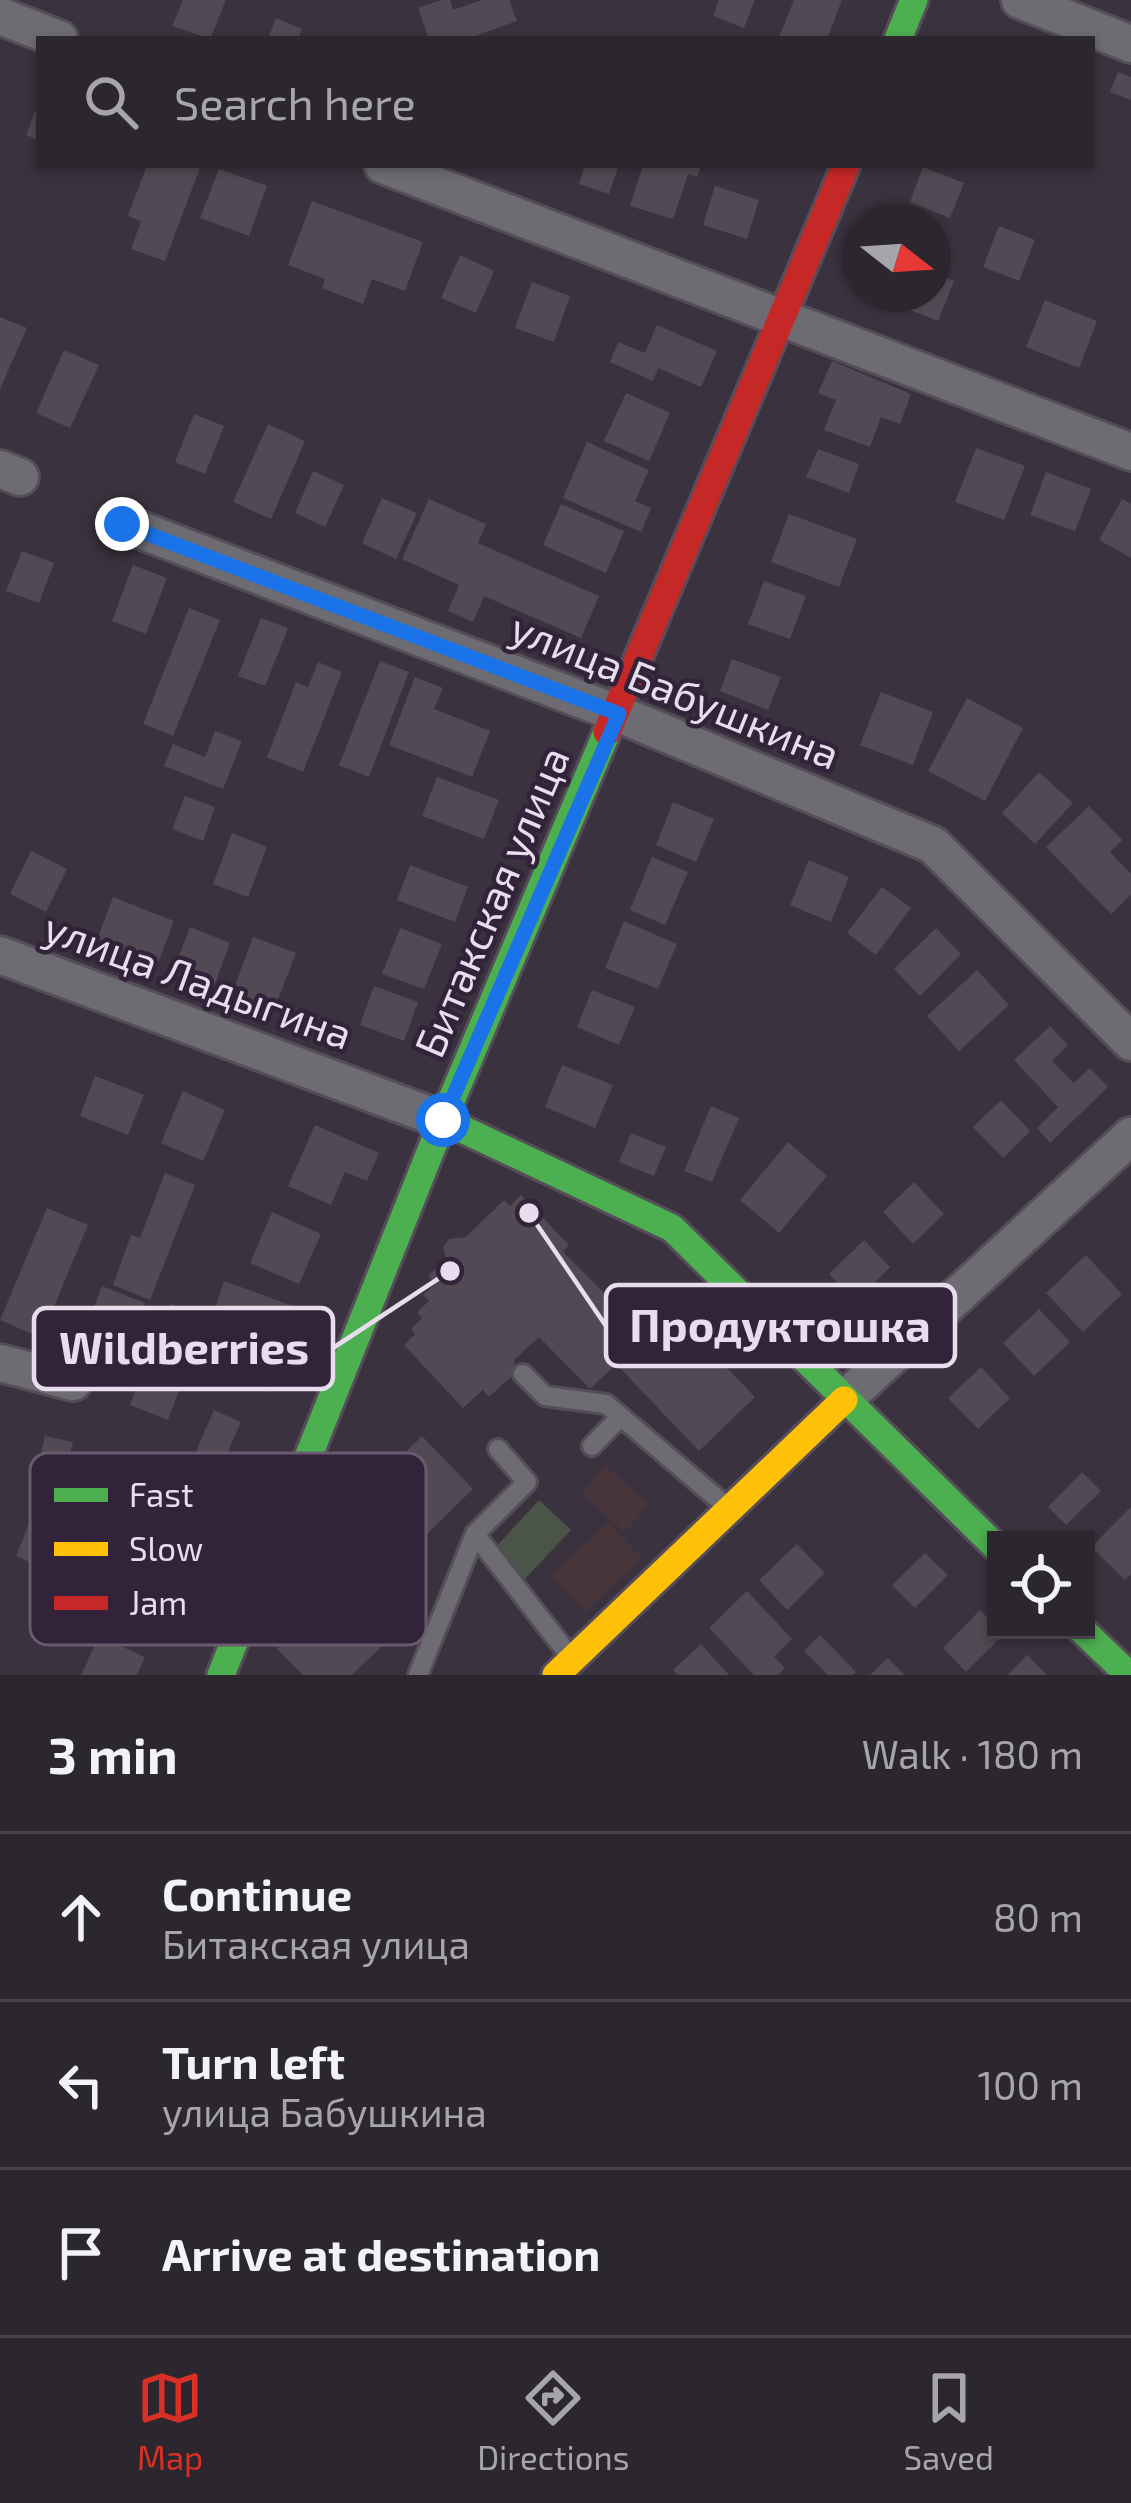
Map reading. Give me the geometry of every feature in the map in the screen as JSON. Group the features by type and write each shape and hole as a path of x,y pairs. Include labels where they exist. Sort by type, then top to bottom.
{"street":[{"path":"899,36 914,0"},
{"path":"1020,0 1131,44"},
{"path":"0,16 51,36"},
{"path":"391,168 1131,452"},
{"name":"Битакская улица","path":"310,1453 443,1120 619,714 845,168"},
{"name":"улица Бабушкина","path":"122,524 619,714 933,845 1131,1042"},
{"name":"улица Ладыгина","path":"0,955 443,1120 672,1228 987,1538"},
{"path":"572,1670 729,1509 1131,1136"},
{"path":"0,1363 73,1382"},
{"path":"1091,1639 1129,1675"},
{"name":"Битакская улица","path":"221,1675 233,1645"}],"lane":[{"path":"523,1374 545,1396 606,1405 729,1509"},
{"path":"592,1446 620,1417"},
{"path":"418,1675 476,1534 527,1482 498,1449"},
{"path":"476,1534 572,1670"}],"shaded area":[{"path":"606,1466 649,1505 625,1532 581,1493"},
{"path":"608,1522 642,1558 585,1612 551,1577"}],"green space":[{"path":"539,1500 571,1530 524,1580 494,1549"}],"building":[{"path":"183,0 226,0 211,36 172,26"},
{"path":"441,0 450,0 453,10 482,0 509,0 517,21 475,36 428,36 418,8"},
{"path":"719,0 755,0 744,28 713,16"},
{"path":"794,0 842,0 828,36 779,36"},
{"path":"276,18 302,29 299,36 269,36"},
{"path":"1118,72 1131,77 1131,100 1110,92"},
{"path":"36,110 36,139 26,135"},
{"path":"146,168 200,168 165,261 131,249 141,221 128,216"},
{"path":"584,168 618,168 609,194 579,184"},
{"path":"642,168 700,168 697,177 688,174 673,219 630,206"},
{"path":"923,168 964,183 951,216 951,204 910,202"},
{"path":"219,169 267,186 249,236 200,218"},
{"path":"715,186 759,200 747,239 703,225"},
{"path":"312,201 423,242 405,291 372,279 363,304 322,288 325,279 288,265"},
{"path":"999,226 1035,240 1019,281 983,267"},
{"path":"460,255 494,271 476,313 441,298"},
{"path":"532,282 570,296 554,342 515,328"},
{"path":"1045,300 1097,321 1079,368 1026,347"},
{"path":"915,312 942,312 938,321"},
{"path":"0,317 27,328 0,389"},
{"path":"657,325 717,351 701,387 658,368 653,381 610,362 618,342 645,353"},
{"path":"64,350 99,365 70,428 36,413"},
{"path":"832,361 911,394 900,424 881,417 870,447 824,430 836,400 818,393"},
{"path":"626,393 670,413 649,461 604,441"},
{"path":"194,414 224,426 205,474 175,462"},
{"path":"268,424 305,441 271,519 233,502"},
{"path":"587,442 649,470 635,501 651,508 641,532 563,498"},
{"path":"976,448 1025,466 1004,520 955,502"},
{"path":"818,449 859,464 849,493 806,477"},
{"path":"313,471 344,485 325,527 295,513"},
{"path":"1046,472 1091,489 1075,531 1030,515"},
{"path":"382,498 417,513 396,559 362,543"},
{"path":"429,499 486,524 478,543 599,596 581,638 484,596 473,622 448,611 459,585 402,559"},
{"path":"1122,499 1131,504 1131,558 1099,540"},
{"path":"561,504 624,531 606,573 543,545"},
{"path":"789,514 857,539 839,587 771,562"},
{"path":"22,551 54,563 39,603 6,591"},
{"path":"133,565 167,578 146,634 112,621"},
{"path":"764,581 806,596 790,639 748,624"},
{"path":"189,608 220,620 173,736 143,724"},
{"path":"261,618 288,628 265,686 238,676"},
{"path":"732,659 781,677 768,710 720,691"},
{"path":"380,661 409,672 369,777 339,765"},
{"path":"318,662 342,672 303,772 267,757 296,682 308,687"},
{"path":"415,677 443,688 434,709 490,731 472,777 389,745"},
{"path":"881,692 933,712 913,765 860,745"},
{"path":"967,698 1023,728 985,801 928,771"},
{"path":"215,731 242,741 223,789 164,766 173,744 205,757"},
{"path":"1039,772 1073,803 1035,844 1002,813"},
{"path":"437,777 499,800 484,839 422,816"},
{"path":"185,796 215,807 203,841 172,829"},
{"path":"673,802 714,819 696,862 656,845"},
{"path":"1089,806 1122,840 1110,852 1131,874 1131,895 1111,914 1046,847"},
{"path":"232,833 267,847 248,897 213,884"},
{"path":"31,851 67,869 46,912 10,894"},
{"path":"652,857 688,872 665,925 630,910"},
{"path":"809,860 849,877 831,922 790,905"},
{"path":"410,865 468,887 455,922 397,900"},
{"path":"882,887 911,908 876,955 847,933"},
{"path":"113,897 174,921 156,968 95,945"},
{"path":"624,921 677,944 658,989 605,968"},
{"path":"190,927 230,943 213,989 172,974"},
{"path":"400,928 442,944 424,989 382,974"},
{"path":"936,928 961,954 920,996 894,969"},
{"path":"253,937 296,953 272,1015 230,999"},
{"path":"977,970 1009,1005 959,1051 927,1016"},
{"path":"374,986 418,1002 404,1041 360,1025"},
{"path":"592,990 635,1007 619,1045 577,1027"},
{"path":"1050,1026 1068,1045 1052,1061 1074,1083 1090,1068 1108,1087 1050,1143 1037,1128 1058,1107 1014,1060"},
{"path":"562,1065 613,1085 595,1128 545,1107"},
{"path":"95,1076 144,1095 128,1135 80,1116"},
{"path":"183,1091 225,1110 203,1161 161,1143"},
{"path":"1001,1100 1030,1131 1003,1158 973,1127"},
{"path":"711,1106 739,1118 712,1182 684,1171"},
{"path":"315,1125 379,1153 367,1181 345,1172 331,1205 288,1186"},
{"path":"631,1133 666,1147 654,1176 619,1162"},
{"path":"788,1142 827,1176 779,1233 740,1200"},
{"path":"165,1173 195,1185 150,1300 113,1285 131,1235 140,1238"},
{"path":"914,1182 944,1214 913,1244 883,1212"},
{"path":"521,1195 569,1245 563,1252 646,1334 670,1309 755,1397 699,1451 616,1364 590,1389 539,1337 514,1360 515,1373 489,1397 483,1390 463,1408 404,1345 422,1318 417,1312 429,1301 423,1295 435,1284 428,1276 446,1259 443,1247 449,1239 466,1237 504,1200 510,1206"},
{"path":"47,1208 88,1225 41,1338 0,1320"},
{"path":"272,1212 321,1234 299,1284 250,1263"},
{"path":"864,1240 890,1267 855,1302 829,1274"},
{"path":"1086,1255 1122,1294 1083,1332 1046,1293"},
{"path":"224,1281 293,1306 284,1330 216,1305"},
{"path":"102,1286 145,1303 128,1347 85,1330"},
{"path":"170,1304 287,1354 270,1393 155,1339"},
{"path":"1039,1309 1070,1342 1034,1376 1003,1343"},
{"path":"981,1367 1010,1398 978,1429 948,1398"},
{"path":"143,1373 180,1388 168,1420 130,1405"},
{"path":"214,1410 241,1422 227,1453 195,1453"},
{"path":"45,1436 73,1442 70,1453 41,1453"},
{"path":"422,1436 473,1489 426,1535 426,1453 405,1453"},
{"path":"1082,1472 1101,1491 1066,1525 1048,1507"},
{"path":"1131,1507 1131,1574 1125,1580 1095,1551 1095,1543"},
{"path":"30,1521 30,1562 16,1556"},
{"path":"797,1544 825,1573 787,1610 759,1580"},
{"path":"925,1553 948,1575 915,1608 892,1585"},
{"path":"747,1591 792,1639 774,1657 785,1668 778,1675 754,1675 709,1628"},
{"path":"980,1610 987,1617 987,1639 999,1639 966,1672 943,1648"},
{"path":"820,1635 856,1672 853,1675 828,1675 804,1651"},
{"path":"701,1644 729,1675 678,1675 673,1670"},
{"path":"95,1645 119,1645 145,1657 137,1675 81,1675"},
{"path":"281,1645 383,1645 352,1675 303,1675 277,1649"},
{"path":"1027,1655 1047,1675 1007,1675"},
{"path":"888,1658 905,1675 870,1675"}],"traffic: fast":[{"path":"899,36 914,0"},
{"path":"310,1453 443,1120 607,732"},
{"path":"443,1120 672,1228 987,1538"},
{"path":"1091,1639 1129,1675"},
{"path":"221,1675 233,1645"}],"traffic: slow":[{"path":"556,1675 844,1400"}],"traffic: jam":[{"path":"607,732 845,168"}],"place":[{"name":"Продуктошка","path":"529,1213"},
{"name":"Wildberries","path":"450,1271"}],"route":[{"path":"122,524 619,714 443,1120"}]}
